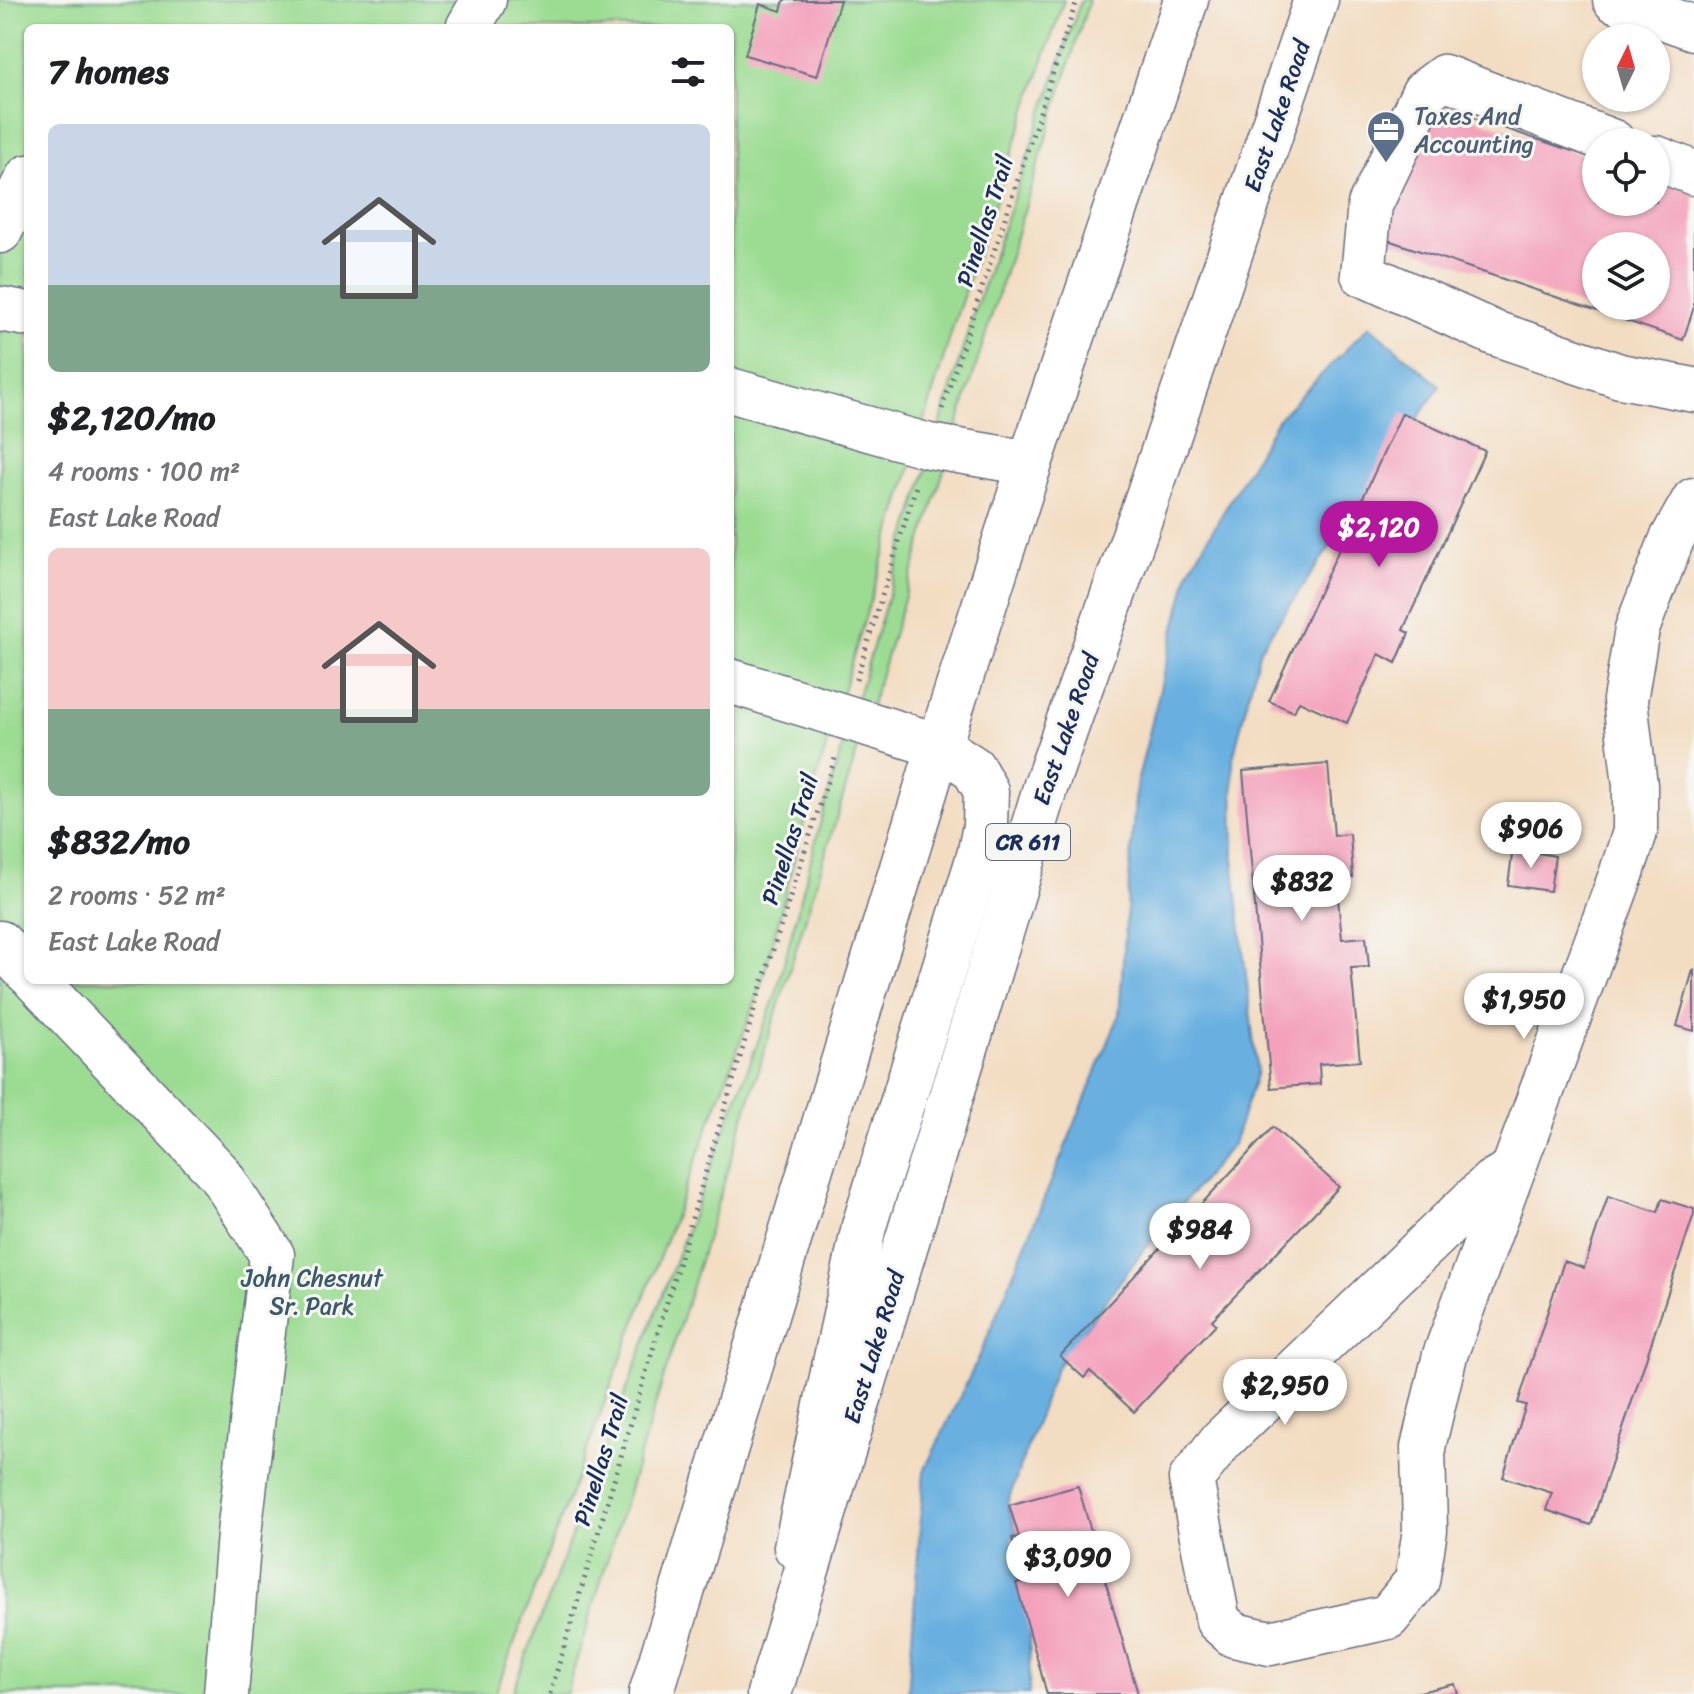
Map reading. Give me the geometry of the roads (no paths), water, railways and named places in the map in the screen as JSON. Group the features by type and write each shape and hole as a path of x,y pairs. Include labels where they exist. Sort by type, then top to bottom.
{"main road":[{"path":"470,24 484,0"},
{"path":"651,1694 939,746 1030,463 1186,0"},
{"name":"East Lake Road","path":"767,1694 1046,785 1146,502 1316,0"},
{"path":"1615,0 1694,28"},
{"path":"1582,130 1444,77 1424,92 1370,205 1363,274 1494,333 1620,376 1694,390"},
{"path":"1670,164 1694,173"},
{"path":"0,231 24,185"},
{"path":"734,391 929,446 1030,463"},
{"path":"1513,1170 1492,1182 1222,1440 1191,1479 1218,1621 1234,1635 1270,1643 1388,1617 1417,1581 1425,1530 1423,1447 1445,1355 1513,1170 1635,832 1635,785 1625,700 1637,629 1672,539 1694,500"},
{"path":"734,682 939,746 973,768 986,791 985,826 979,856 864,1226 767,1694"},
{"path":"0,943 24,969"},
{"path":"39,984 219,1173 272,1255 239,1534 226,1694"}],"water":[{"path":"1369,326 1440,386 1260,649 1233,758 1234,868 1257,1072 1233,1144 1139,1256 1055,1370 1007,1504 1031,1571 1029,1694 908,1694 924,1471 980,1355 1119,1016 1136,787 1189,571 1277,420"}],"place":[{"name":"Taxes And Accounting","path":"1386,164"}],"park label":[{"name":"John Chesnut Sr. Park","path":"312,1292"}]}
